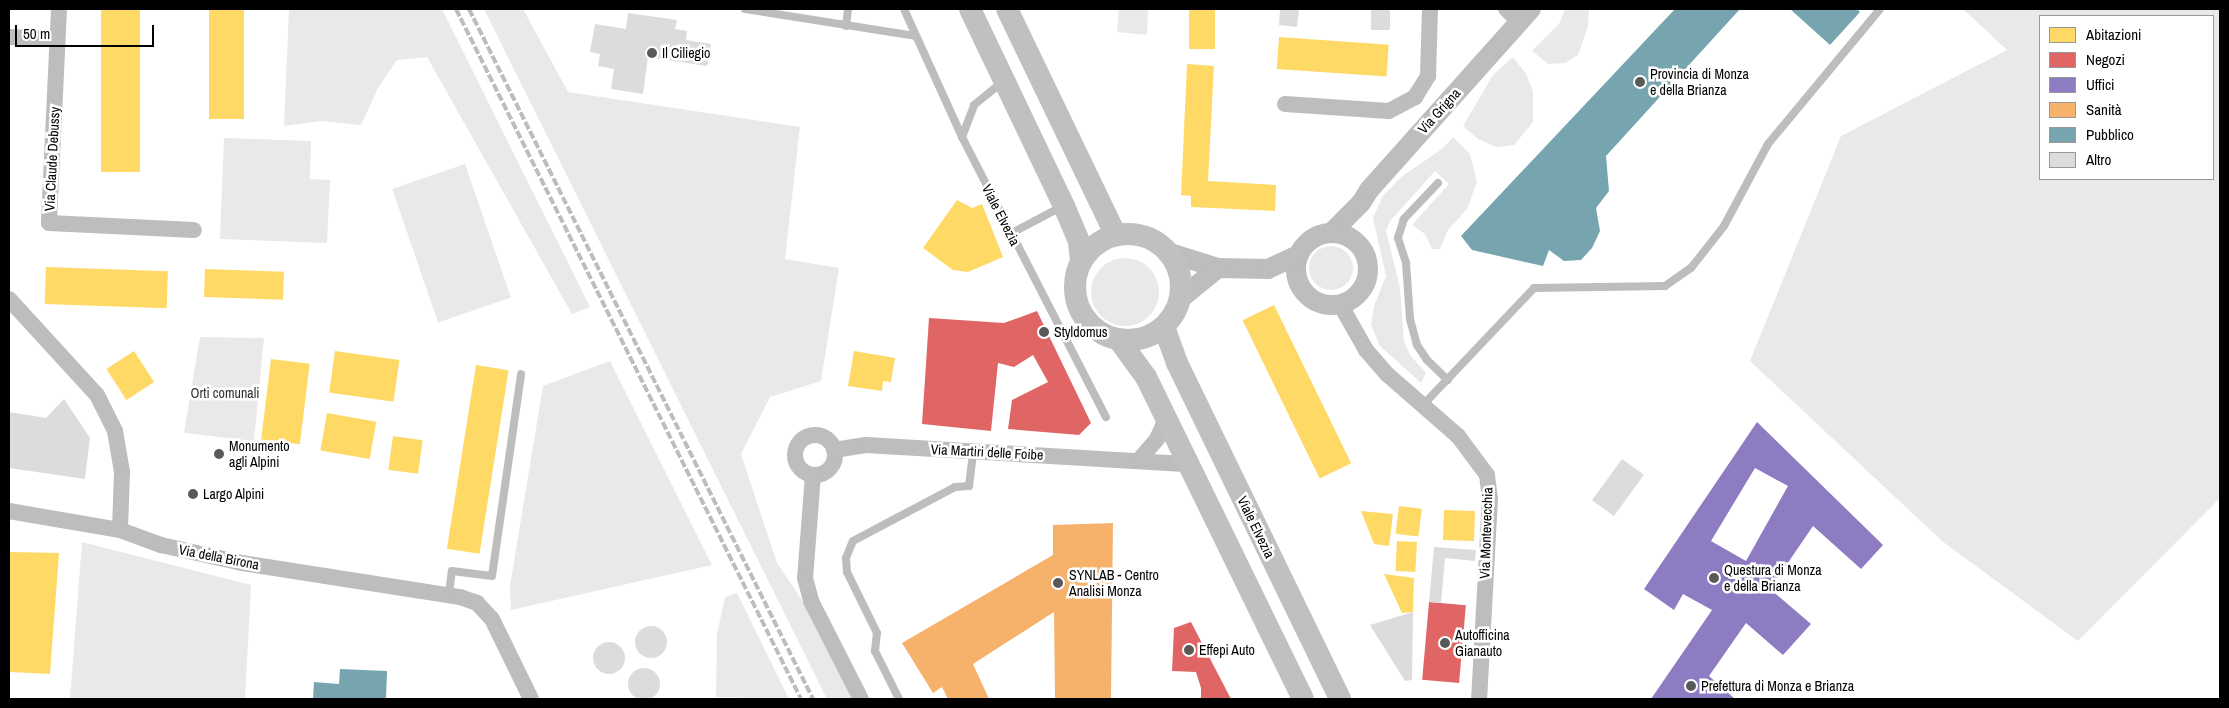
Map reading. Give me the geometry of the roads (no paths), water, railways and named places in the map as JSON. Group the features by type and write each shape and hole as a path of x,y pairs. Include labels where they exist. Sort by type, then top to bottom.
{"main road":[{"path":"970,9 1002,82 1064,206 1079,242 1081,260"},
{"path":"1007,9 1116,234"},
{"path":"1119,340 1150,336 1164,327 1180,299 1178,267 1170,253 1146,236 1116,234 1096,244 1081,260 1075,276 1075,293 1080,310 1096,329 1119,340 1146,377 1302,699"},
{"name":"Viale Elvezia","path":"1164,327 1182,372 1340,699"}],"street":[{"name":"Via Claude Debussy","path":"59,9 49,223 194,230"},
{"path":"1285,104 1389,112 1415,97 1428,76 1430,9"},
{"name":"Via Grigna","path":"1331,232 1361,203 1369,190 1519,13"},
{"path":"9,37 57,39"},
{"name":"Via Grigna","path":"1354,241 1361,203"},
{"path":"1170,253 1218,268 1268,269 1299,285 1316,301 1340,304 1359,292 1368,271 1362,249 1354,241 1331,232 1311,239 1298,255 1268,269"},
{"path":"1298,255 1296,275 1299,285"},
{"path":"1180,299 1218,268"},
{"path":"9,299 97,395 115,431 122,472 120,530"},
{"name":"Via Montevecchia","path":"1340,304 1366,350 1463,442 1487,475 1490,498 1479,699"},
{"path":"1139,460 1157,439 1166,419"},
{"path":"817,434 829,440 834,450 835,459 828,470 813,474 804,471 796,461 799,442 817,434"},
{"name":"Via Martiri delle Foibe","path":"834,450 866,445 1188,464"},
{"path":"813,474 805,578 811,601 861,699"},
{"name":"Via della Birona","path":"9,511 120,530 161,546 242,564 449,594 477,603 492,618 531,699"}],"lane":[{"path":"745,9 916,36"},
{"path":"846,26 848,9"},
{"name":"Viale Elvezia","path":"904,9 962,137 1010,234 1106,417"},
{"path":"1423,405 1534,288 1665,286 1691,268 1724,226 1768,144 1880,9"},
{"path":"962,137 974,105 1002,82"},
{"path":"1438,183 1404,219 1398,238 1406,263 1410,319 1417,344 1427,360 1448,380"},
{"path":"1010,234 1064,206"},
{"path":"449,594 452,571 492,576 521,374"},
{"path":"899,699 875,651 877,633 847,572 846,558 853,541 955,487 969,486 973,451"}],"railway":[{"path":"456,9 801,699"},
{"path":"469,9 813,699"}],"place":[{"name":"Il Ciliegio","path":"652,53"},
{"name":"Provincia di Monza e della Brianza","path":"1640,82"},
{"name":"Styldomus","path":"1044,332"},
{"name":"Monumento agli Alpini","path":"219,454"},
{"name":"Largo Alpini","path":"193,494"},
{"name":"Questura di Monza e della Brianza","path":"1714,578"},
{"name":"SYNLAB - Centro Analisi Monza","path":"1058,583"},
{"name":"Autofficina Gianauto","path":"1445,643"},
{"name":"Effepi Auto","path":"1189,650"},
{"name":"Prefettura di Monza e Brianza","path":"1691,686"}],"park label":[{"name":"Orti comunali","path":"225,393"}]}
